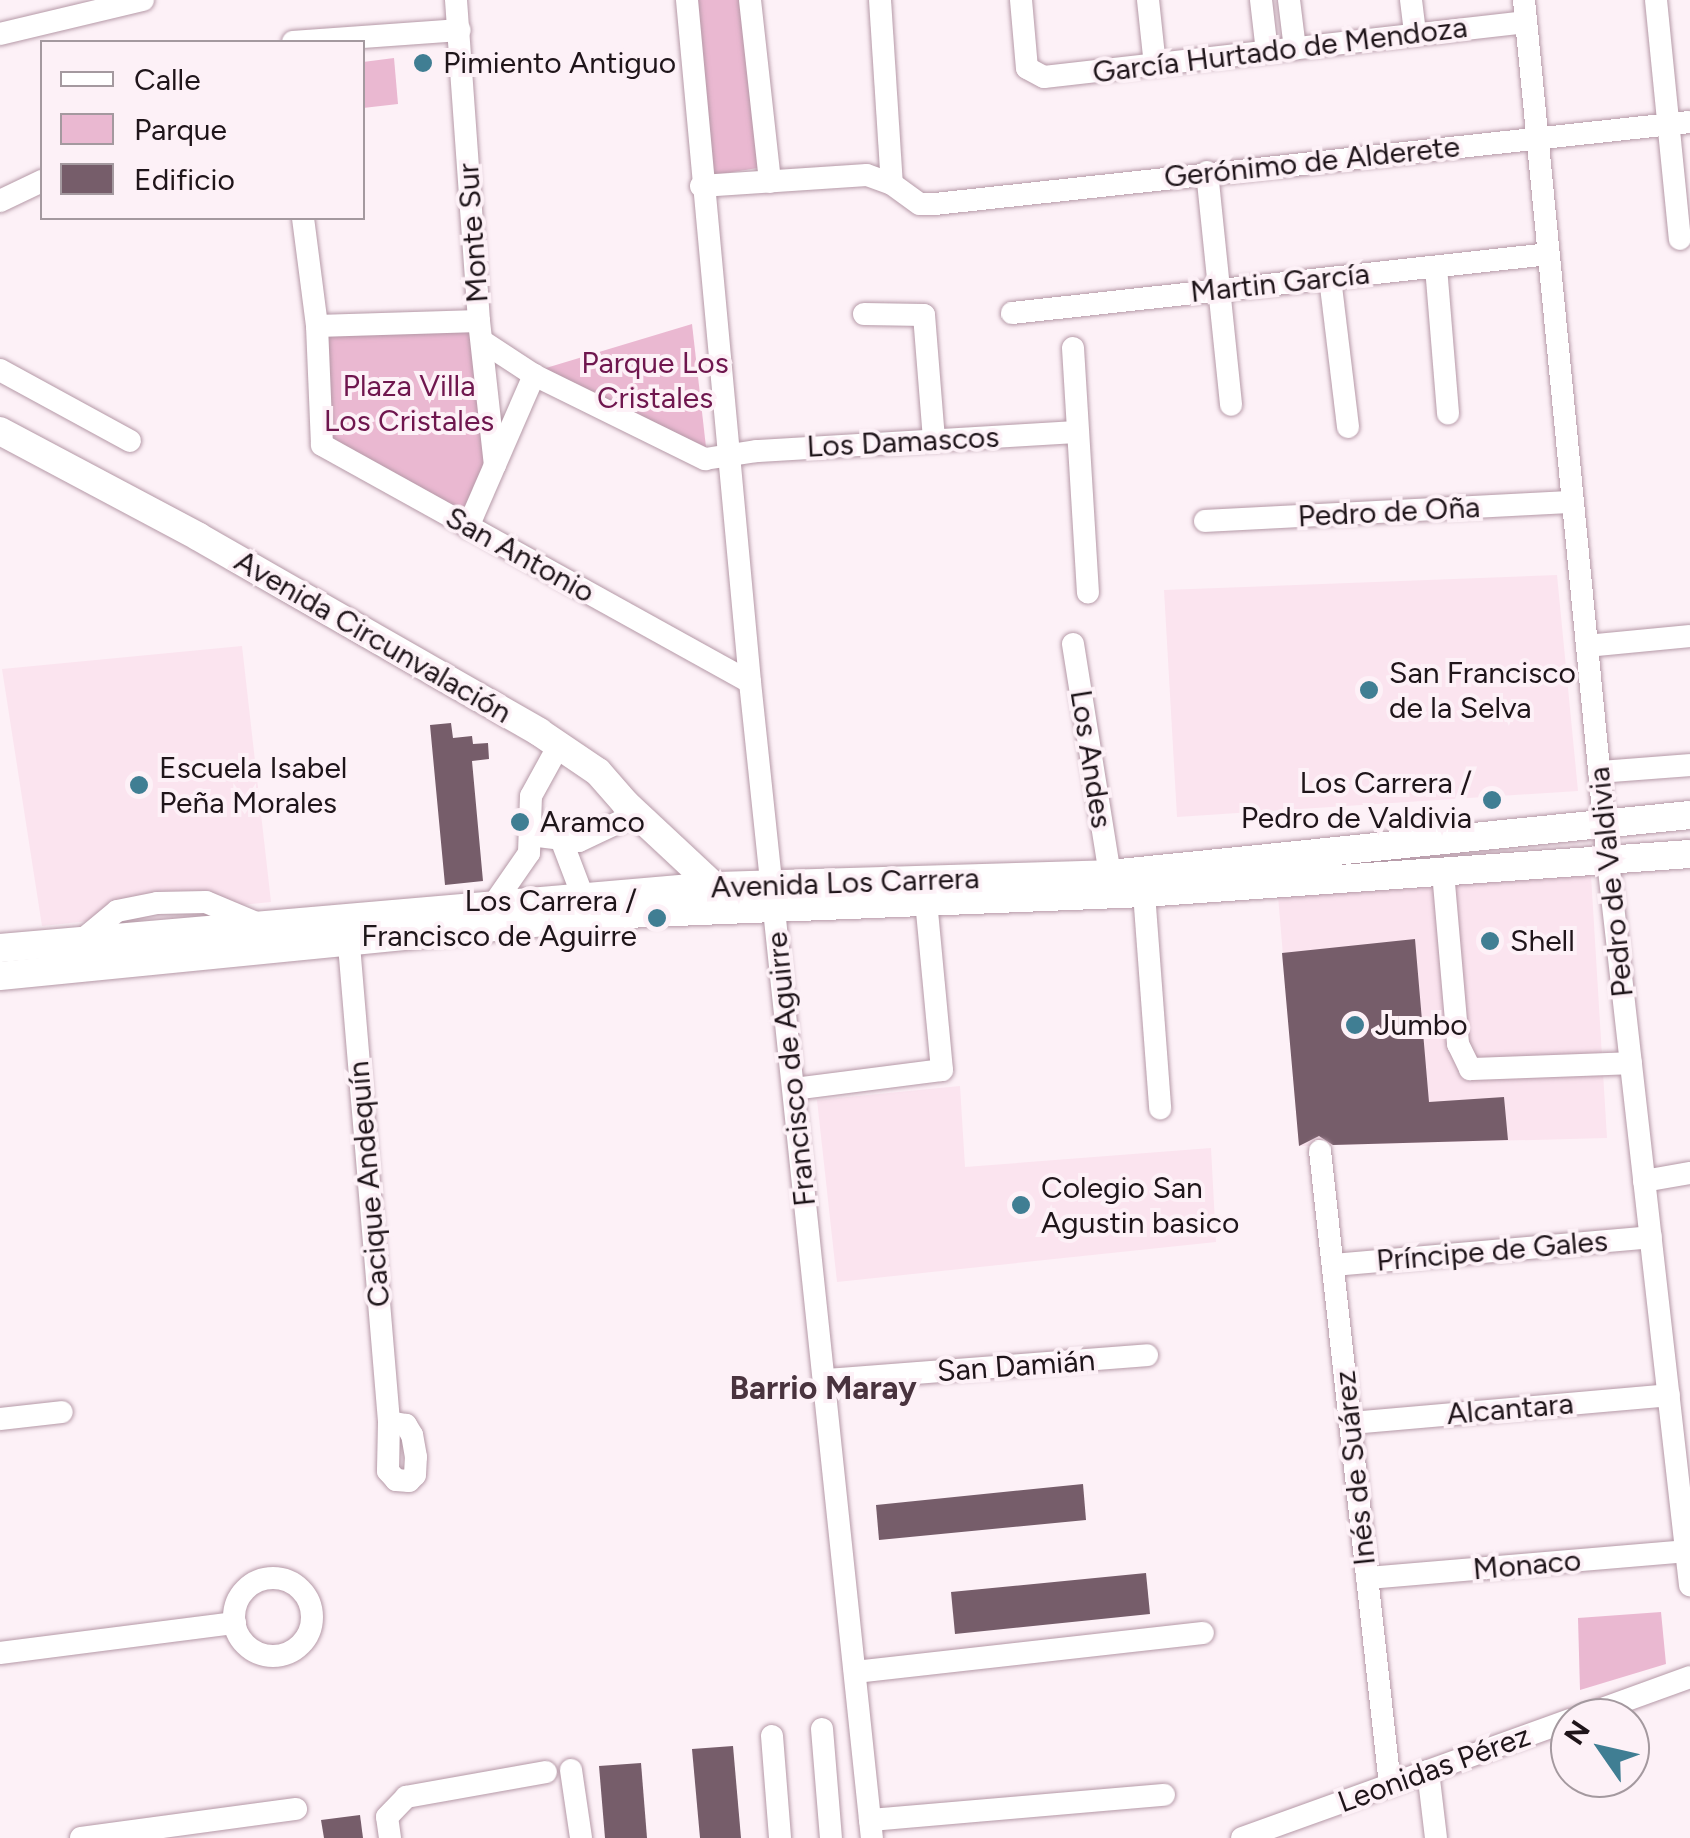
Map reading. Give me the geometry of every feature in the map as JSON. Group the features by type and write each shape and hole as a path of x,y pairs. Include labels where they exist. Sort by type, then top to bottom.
{"main road":[{"name":"Avenida Circunvalación","path":"0,431 198,537 558,745 598,772 636,814 714,886"},
{"name":"Avenida Los Carrera","path":"0,976 350,945 774,897 1110,874 1690,815"},
{"name":"Avenida Los Carrera","path":"0,948 714,886 774,897 926,902 1144,893 1690,854"}],"street":[{"path":"0,34 142,0"},
{"name":"Monte Sur","path":"456,0 480,331 495,466"},
{"name":"Francisco de Aguirre","path":"687,0 701,186 750,682 871,1829"},
{"path":"750,0 770,182"},
{"path":"701,186 868,174 892,184 880,0"},
{"name":"García Hurtado de Mendoza","path":"1021,0 1027,68 1034,75 1415,35 1525,11"},
{"path":"1148,0 1155,65"},
{"path":"1261,0 1267,52"},
{"path":"1290,0 1295,49"},
{"path":"1410,0 1415,35"},
{"path":"1656,0 1679,123 1680,239"},
{"name":"Pedro de Valdivia","path":"1525,11 1608,861 1668,1395 1684,1465 1690,1584"},
{"path":"321,40 460,30"},
{"name":"Gerónimo de Alderete","path":"892,184 920,204 935,204 1679,123"},
{"path":"1207,172 1231,405"},
{"path":"0,201 40,182"},
{"path":"303,220 317,326 480,331 534,375 705,460 730,458"},
{"name":"Martin García","path":"1012,313 1549,254"},
{"path":"1436,266 1448,414"},
{"path":"1330,278 1348,427"},
{"path":"864,314 924,315 934,439"},
{"name":"San Antonio","path":"317,326 322,445 750,682"},
{"path":"1073,348 1088,593"},
{"path":"0,370 130,441"},
{"path":"468,527 534,375"},
{"name":"Los Damascos","path":"730,458 758,451 1077,432"},
{"name":"Pedro de Oña","path":"1205,522 1573,502"},
{"path":"1587,646 1690,636"},
{"name":"Los Andes","path":"1073,644 1110,874"},
{"path":"494,906 529,853 531,796 558,745"},
{"path":"1599,772 1690,764"},
{"path":"530,835 579,841 636,814"},
{"path":"561,839 583,898"},
{"path":"1443,872 1458,1044 1470,1068 1631,1063"},
{"path":"1144,893 1160,1108"},
{"path":"794,1089 942,1070 926,902"},
{"name":"Cacique Andequín","path":"350,945 389,1422"},
{"name":"Inés de Suárez","path":"1320,1151 1390,1785"},
{"path":"1644,1181 1690,1173"},
{"name":"Príncipe de Gales","path":"1333,1265 1651,1236"},
{"name":"San Damián","path":"825,1380 1147,1356"},
{"name":"Alcantara","path":"1351,1423 1668,1395"},
{"path":"0,1419 62,1412"},
{"name":"Monaco","path":"1368,1578 1686,1551"},
{"path":"0,1653 234,1623"},
{"path":"855,1672 1203,1632"},
{"name":"Leonidas Pérez","path":"1632,1698 1690,1677"},
{"name":"Leonidas Pérez","path":"1242,1838 1550,1727"},
{"path":"822,1729 831,1838"},
{"path":"772,1736 780,1838"},
{"path":"571,1770 582,1838"},
{"path":"390,1838 387,1818 406,1797 546,1772"},
{"path":"1428,1772 1436,1838"},
{"path":"871,1829 1164,1796"},
{"path":"81,1838 296,1809"}],"shaded area":[{"name":"San Francisco de la Selva","path":"1557,575 1578,791 1177,817 1164,590"},
{"name":"Escuela Isabel Peña Morales","path":"242,646 271,902 42,926 2,669"},
{"path":"1591,875 1607,1138 1299,1146 1278,896"},
{"name":"Colegio San Agustin basico","path":"960,1086 965,1167 1211,1148 1216,1242 837,1282 817,1100"}],"green space":[{"path":"692,0 745,0 764,167 714,175"},
{"path":"394,58 398,104 365,108 365,62"},
{"name":"Parque Los Cristales","path":"692,324 707,456 536,371"},
{"name":"Plaza Villa Los Cristales","path":"469,327 491,465 463,519 330,440 324,335"},
{"path":"1661,1612 1666,1664 1580,1690 1578,1618"}],"building":[{"path":"451,723 453,738 472,736 473,744 488,743 489,759 472,761 483,881 445,885 430,725"},
{"name":"Jumbo","path":"1415,939 1429,1102 1504,1097 1508,1140 1333,1145 1319,1136 1299,1146 1282,953"},
{"path":"1083,1484 1086,1520 879,1540 876,1505"},
{"path":"1146,1573 1150,1614 955,1634 951,1592"},
{"path":"733,1746 741,1838 700,1838 692,1749"},
{"path":"641,1763 647,1838 605,1838 599,1766"},
{"path":"360,1815 363,1838 324,1838 321,1820"}],"place":[{"name":"Pimiento Antiguo","path":"423,63"},
{"name":"San Francisco de la Selva","path":"1369,690"},
{"name":"Escuela Isabel Peña Morales","path":"139,785"},
{"name":"Los Carrera / Pedro de Valdivia","path":"1492,800"},
{"name":"Aramco","path":"520,822"},
{"name":"Los Carrera / Francisco de Aguirre","path":"657,918"},
{"name":"Shell","path":"1490,941"},
{"name":"Jumbo","path":"1355,1025"},
{"name":"Colegio San Agustin basico","path":"1021,1205"}],"district":[{"name":"Barrio Maray","path":"823,1388"}]}
